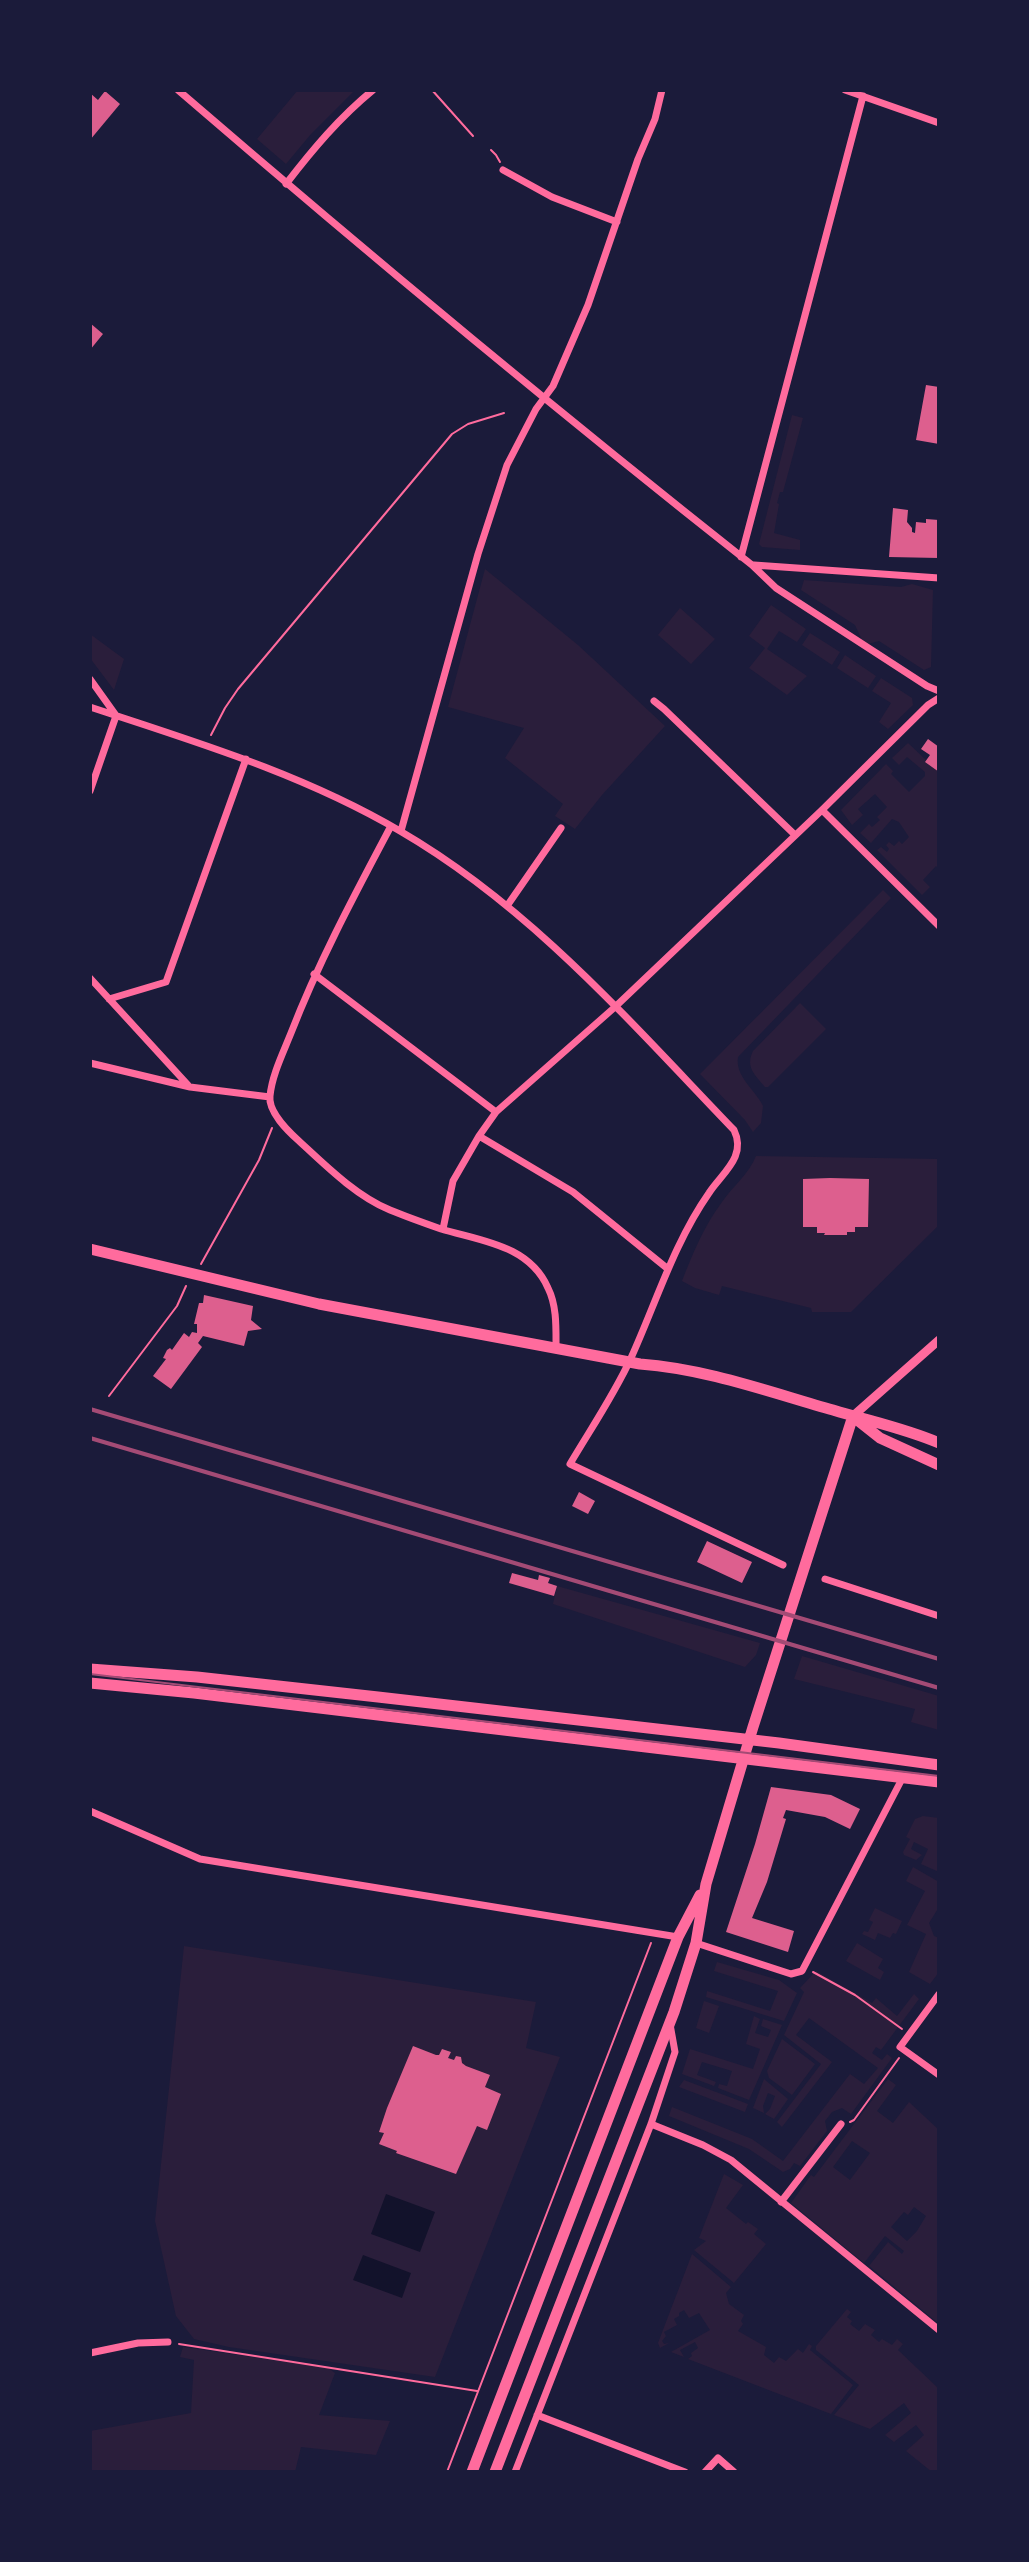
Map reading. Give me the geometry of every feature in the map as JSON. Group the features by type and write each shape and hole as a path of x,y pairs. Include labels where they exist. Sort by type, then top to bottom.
{"main road":[{"path":"90,1249 319,1304 629,1362 679,1368 741,1382 908,1430 939,1443"},
{"path":"853,1416 880,1438 939,1465"},
{"path":"495,2472 670,2023 696,1943 706,1884 853,1416"},
{"path":"90,1669 197,1677 750,1740 939,1765"},
{"path":"90,1683 939,1782"},
{"path":"472,2472 678,1937 706,1884"}],"street":[{"path":"178,90 286,184 752,565 776,588 939,691"},
{"path":"286,184 318,142 373,90"},
{"path":"401,831 478,554 507,465 553,386 588,305 638,159 655,119 662,90"},
{"path":"845,90 939,123"},
{"path":"741,557 863,96"},
{"path":"503,170 552,197 617,222"},
{"path":"752,565 939,578"},
{"path":"90,679 116,716"},
{"path":"443,1229 453,1181 496,1112 615,1007 928,705 939,698"},
{"path":"654,701 795,835"},
{"path":"90,707 294,778 401,831 446,860 552,944 734,1130 738,1138 737,1156 700,1205 668,1269 629,1362 570,1464 783,1565"},
{"path":"90,791 116,716"},
{"path":"109,999 166,982 246,759"},
{"path":"822,810 939,926"},
{"path":"391,826 314,974 277,1070 270,1105 294,1136 334,1174 387,1209 500,1245 521,1256 540,1273 549,1290 554,1309 556,1348"},
{"path":"507,906 561,828"},
{"path":"314,974 496,1112"},
{"path":"90,978 190,1087"},
{"path":"90,1063 190,1087 270,1097"},
{"path":"479,1136 573,1192 668,1269"},
{"path":"853,1416 939,1340"},
{"path":"825,1579 939,1616"},
{"path":"696,1943 791,1974 799,1973 805,1968 903,1777"},
{"path":"90,1811 200,1859 678,1937"},
{"path":"939,1994 900,2047 939,2075"},
{"path":"515,2472 651,2124 675,2052 670,2023"},
{"path":"651,2124 731,2160 939,2330"},
{"path":"781,2202 841,2124"},
{"path":"90,2353 138,2343 168,2342"},
{"path":"537,2415 685,2472"},
{"path":"705,2472 718,2458 734,2472"}],"path":[{"path":"432,90 473,136"},
{"path":"491,150 503,170"},
{"path":"206,745 238,689 452,434 468,424 504,413"},
{"path":"109,1396 177,1306 259,1160 277,1116"},
{"path":"447,2472 652,1940"},
{"path":"805,1968 855,1995 909,2034"},
{"path":"841,2124 854,2120 897,2061"},
{"path":"168,2342 478,2391"}],"shaded area":[{"path":"298,90 355,90 286,164 257,139"},
{"path":"792,415 803,418 783,492 780,492 777,503 774,533 800,540 800,550 762,547 759,544"},
{"path":"485,569 578,645 665,726 575,829 555,816 563,804 505,758 524,728 448,707"},
{"path":"804,580 901,587 912,584 933,590 931,667 924,670 879,641 868,644 862,640 855,625 801,590"},
{"path":"771,605 806,629 797,642 779,631 767,649 807,676 787,695 749,668 765,648 749,636"},
{"path":"680,608 715,639 691,664 658,635"},
{"path":"810,633 840,652 832,665 802,645"},
{"path":"90,634 124,659 114,690 90,658"},
{"path":"845,655 876,676 868,688 837,668"},
{"path":"881,678 912,698 913,705 888,729 879,722 891,703 872,691"},
{"path":"908,743 939,772 939,869 936,866 923,880 930,887 922,895 877,850 881,847 887,852 889,842 894,846 899,841 902,844 909,837 899,822 892,819 871,843 860,833 869,824 872,827 880,820 877,817 887,807 875,794 858,809 863,815 852,825 841,810 886,764 893,771 891,774 909,792 925,776 925,772 907,757 899,765 892,758"},
{"path":"883,890 891,898 738,1057 742,1077 763,1106 761,1123 753,1132 700,1074"},
{"path":"800,1003 826,1029 765,1087 751,1066 753,1051"},
{"path":"756,1156 939,1159 939,1225 851,1312 812,1312 811,1308 722,1286 719,1295 695,1288 682,1281 699,1240"},
{"path":"557,1586 760,1643 756,1655 745,1667 553,1604"},
{"path":"802,1656 939,1696 939,1730 911,1722 915,1709 794,1679"},
{"path":"923,1816 939,1818 939,1872 921,1864 928,1849 914,1842 911,1849 922,1855 916,1860 903,1852 915,1819"},
{"path":"913,1867 939,1882 939,1907 929,1923 934,1936 939,1938 939,1972 930,1984 909,1972 926,1934 907,1925 925,1891 906,1881"},
{"path":"875,1908 902,1921 896,1934 893,1933 890,1938 878,1933 875,1940 862,1934 868,1932 873,1922 869,1920"},
{"path":"857,1943 883,1959 878,1968 884,1972 880,1980 846,1961"},
{"path":"184,1946 536,2002 526,2048 560,2057 435,2377 229,2347 194,2339 176,2316 155,2221"},
{"path":"717,1962 779,1980 797,1993 784,2021 706,1997 707,1991 770,2011 778,1991 714,1971"},
{"path":"816,1971 872,2003 876,1998 897,2016 914,1994 919,1999 881,2050 876,2047 872,2053 882,2060 887,2054 892,2058 851,2114 842,2108 832,2112 825,2121 827,2131 800,2166 794,2163 783,2172 749,2149 669,2116 672,2107 752,2139 783,2161 850,2074 864,2084 878,2068 809,2018 796,2035 832,2062 782,2127 777,2122 821,2064 784,2035 804,1992 800,1988"},
{"path":"704,2001 719,2006 709,2033 696,2028"},
{"path":"754,2016 760,2019 755,2033 768,2037 771,2030 761,2026 763,2019 782,2025 749,2100 718,2088 719,2084 727,2086 732,2071 702,2062 697,2075 716,2082 714,2086 682,2074 690,2049 753,2069 760,2049 746,2044"},
{"path":"782,2039 815,2064 792,2095 769,2078 767,2071"},
{"path":"764,2079 788,2099 774,2119 765,2114 775,2096 768,2093 764,2113 753,2108"},
{"path":"888,2079 896,2085 877,2111 893,2123 909,2102 939,2130 939,2324 869,2266 888,2242 902,2254 904,2251 885,2236 864,2263 791,2203 811,2175 814,2177","holes":["852,2141 870,2153 850,2180 833,2167","914,2207 926,2216 907,2241 891,2227 904,2212 908,2215"]},
{"path":"684,2080 748,2104 745,2112 679,2087"},
{"path":"724,2174 743,2185 726,2208 746,2224 748,2222 758,2229 754,2234 766,2244 734,2283 694,2250 706,2241 699,2238"},
{"path":"386,2194 435,2212 420,2252 371,2234"},
{"path":"692,2254 731,2287 726,2293 729,2304 744,2315 738,2331 766,2347 764,2355 774,2363 779,2357 786,2361 798,2349 803,2353 809,2344 812,2346 810,2350 853,2385 831,2414 688,2359 698,2348 695,2342 680,2350 684,2357 671,2352 710,2330 699,2313 689,2318 684,2310 679,2313 674,2319 677,2325 664,2332 666,2336 662,2341 669,2343 660,2348 658,2343"},
{"path":"363,2255 411,2273 402,2298 353,2280"},
{"path":"847,2309 851,2312 847,2317 852,2321 850,2324 859,2331 865,2324 875,2330 871,2335 879,2342 882,2339 892,2345 897,2339 903,2344 898,2350 939,2389 939,2472 932,2472 906,2451 924,2435 916,2425 894,2442 885,2435 911,2413 904,2403 870,2429 834,2415 859,2385 816,2350 816,2346"},
{"path":"183,2347 328,2368 335,2373 319,2415 390,2421 376,2455 301,2447 295,2472 90,2472 90,2431 191,2413 194,2360 180,2357"}],"building":[{"path":"105,91 120,104 90,140 90,93 98,100"},
{"path":"90,323 103,334 90,350"},
{"path":"926,385 939,387 939,444 916,440"},
{"path":"893,508 908,510 907,522 915,533 916,522 939,520 939,558 889,557"},
{"path":"928,739 939,747 939,772 925,762 930,755 921,749"},
{"path":"803,1179 869,1179 868,1227 855,1227 855,1232 847,1232 847,1235 824,1235 817,1233 817,1227 803,1227"},
{"path":"204,1295 253,1306 251,1320 262,1329 248,1331 244,1346 203,1336 198,1343 202,1347 171,1389 153,1376 166,1359 163,1358 167,1350 172,1350 184,1333 189,1337 192,1332 197,1333 197,1324 194,1324"},
{"path":"579,1492 595,1501 588,1514 572,1506"},
{"path":"707,1541 752,1562 742,1583 697,1562"},
{"path":"512,1573 538,1580 539,1575 550,1578 548,1583 557,1586 554,1596 509,1583"},
{"path":"771,1787 831,1795 860,1809 850,1829 825,1817 786,1810 767,1882 752,1918 794,1931 788,1952 726,1932"},
{"path":"413,2046 436,2055 442,2049 451,2052 448,2058 454,2060 456,2056 461,2057 466,2066 490,2075 485,2087 501,2094 487,2130 477,2126 456,2174 379,2144 384,2133 379,2132 387,2108"}],"tram line":[{"path":"90,1674 939,1776"}],"railway":[{"path":"90,1409 939,1659"},
{"path":"90,1438 939,1688"}]}
